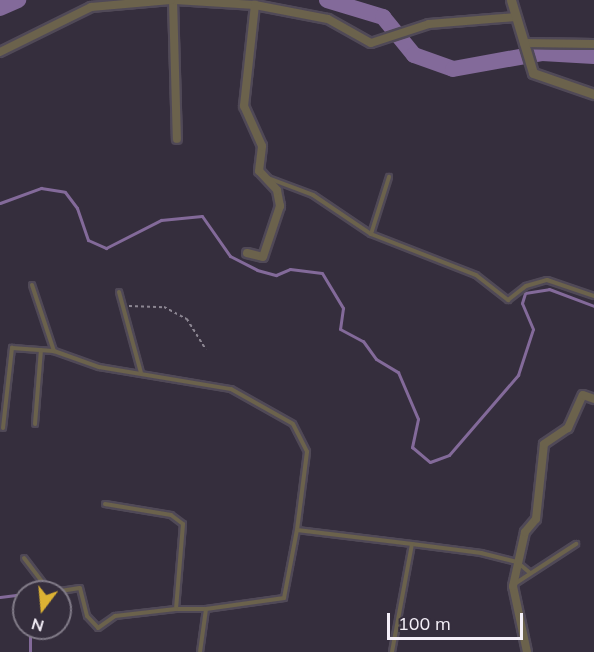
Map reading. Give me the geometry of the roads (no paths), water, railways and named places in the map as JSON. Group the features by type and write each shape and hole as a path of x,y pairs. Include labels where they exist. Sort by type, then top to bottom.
{"street":[{"path":"173,0 177,139"},
{"path":"0,52 91,7 173,0 255,5 328,19 371,43 392,39 409,30 516,17"},
{"path":"511,0 533,73 594,94"},
{"path":"247,252 263,257 280,206 268,177 259,171 262,146 244,106 255,5"},
{"path":"524,43 594,44"},
{"path":"527,652 513,586 525,532 536,519 544,444 568,428 583,395 594,399"}],"lane":[{"path":"268,177 313,195 371,234 476,274 508,300 526,286 547,280 594,296"},
{"path":"371,234 388,177"},
{"path":"32,285 54,351"},
{"path":"119,292 141,372"},
{"path":"3,428 12,348 54,351 99,367 141,372 231,389 293,424 307,452 297,530 284,598 206,609 176,609 115,616 98,628 87,616 80,588 72,589"},
{"path":"35,424 41,350"},
{"path":"105,504 171,515 183,524 176,609"},
{"path":"297,530 412,544 517,562 529,572"},
{"path":"392,652 412,544"},
{"path":"513,586 529,572 576,544"},
{"path":"24,558 42,580"},
{"path":"200,652 206,609"}],"waterway":[{"path":"0,8 18,0"},
{"path":"327,0 383,17 414,55 453,69 542,53 594,56"},
{"path":"0,203 41,188 65,192 77,208 88,240 106,248 161,220 202,216 230,256 257,270 276,275 290,269 322,273 343,308 340,329 363,341 376,359 398,372 418,419 412,447 430,462 449,455 518,375 533,329 522,303 525,293 549,289 594,306"},
{"path":"0,597 12,596"},
{"path":"30,640 30,652"}]}
